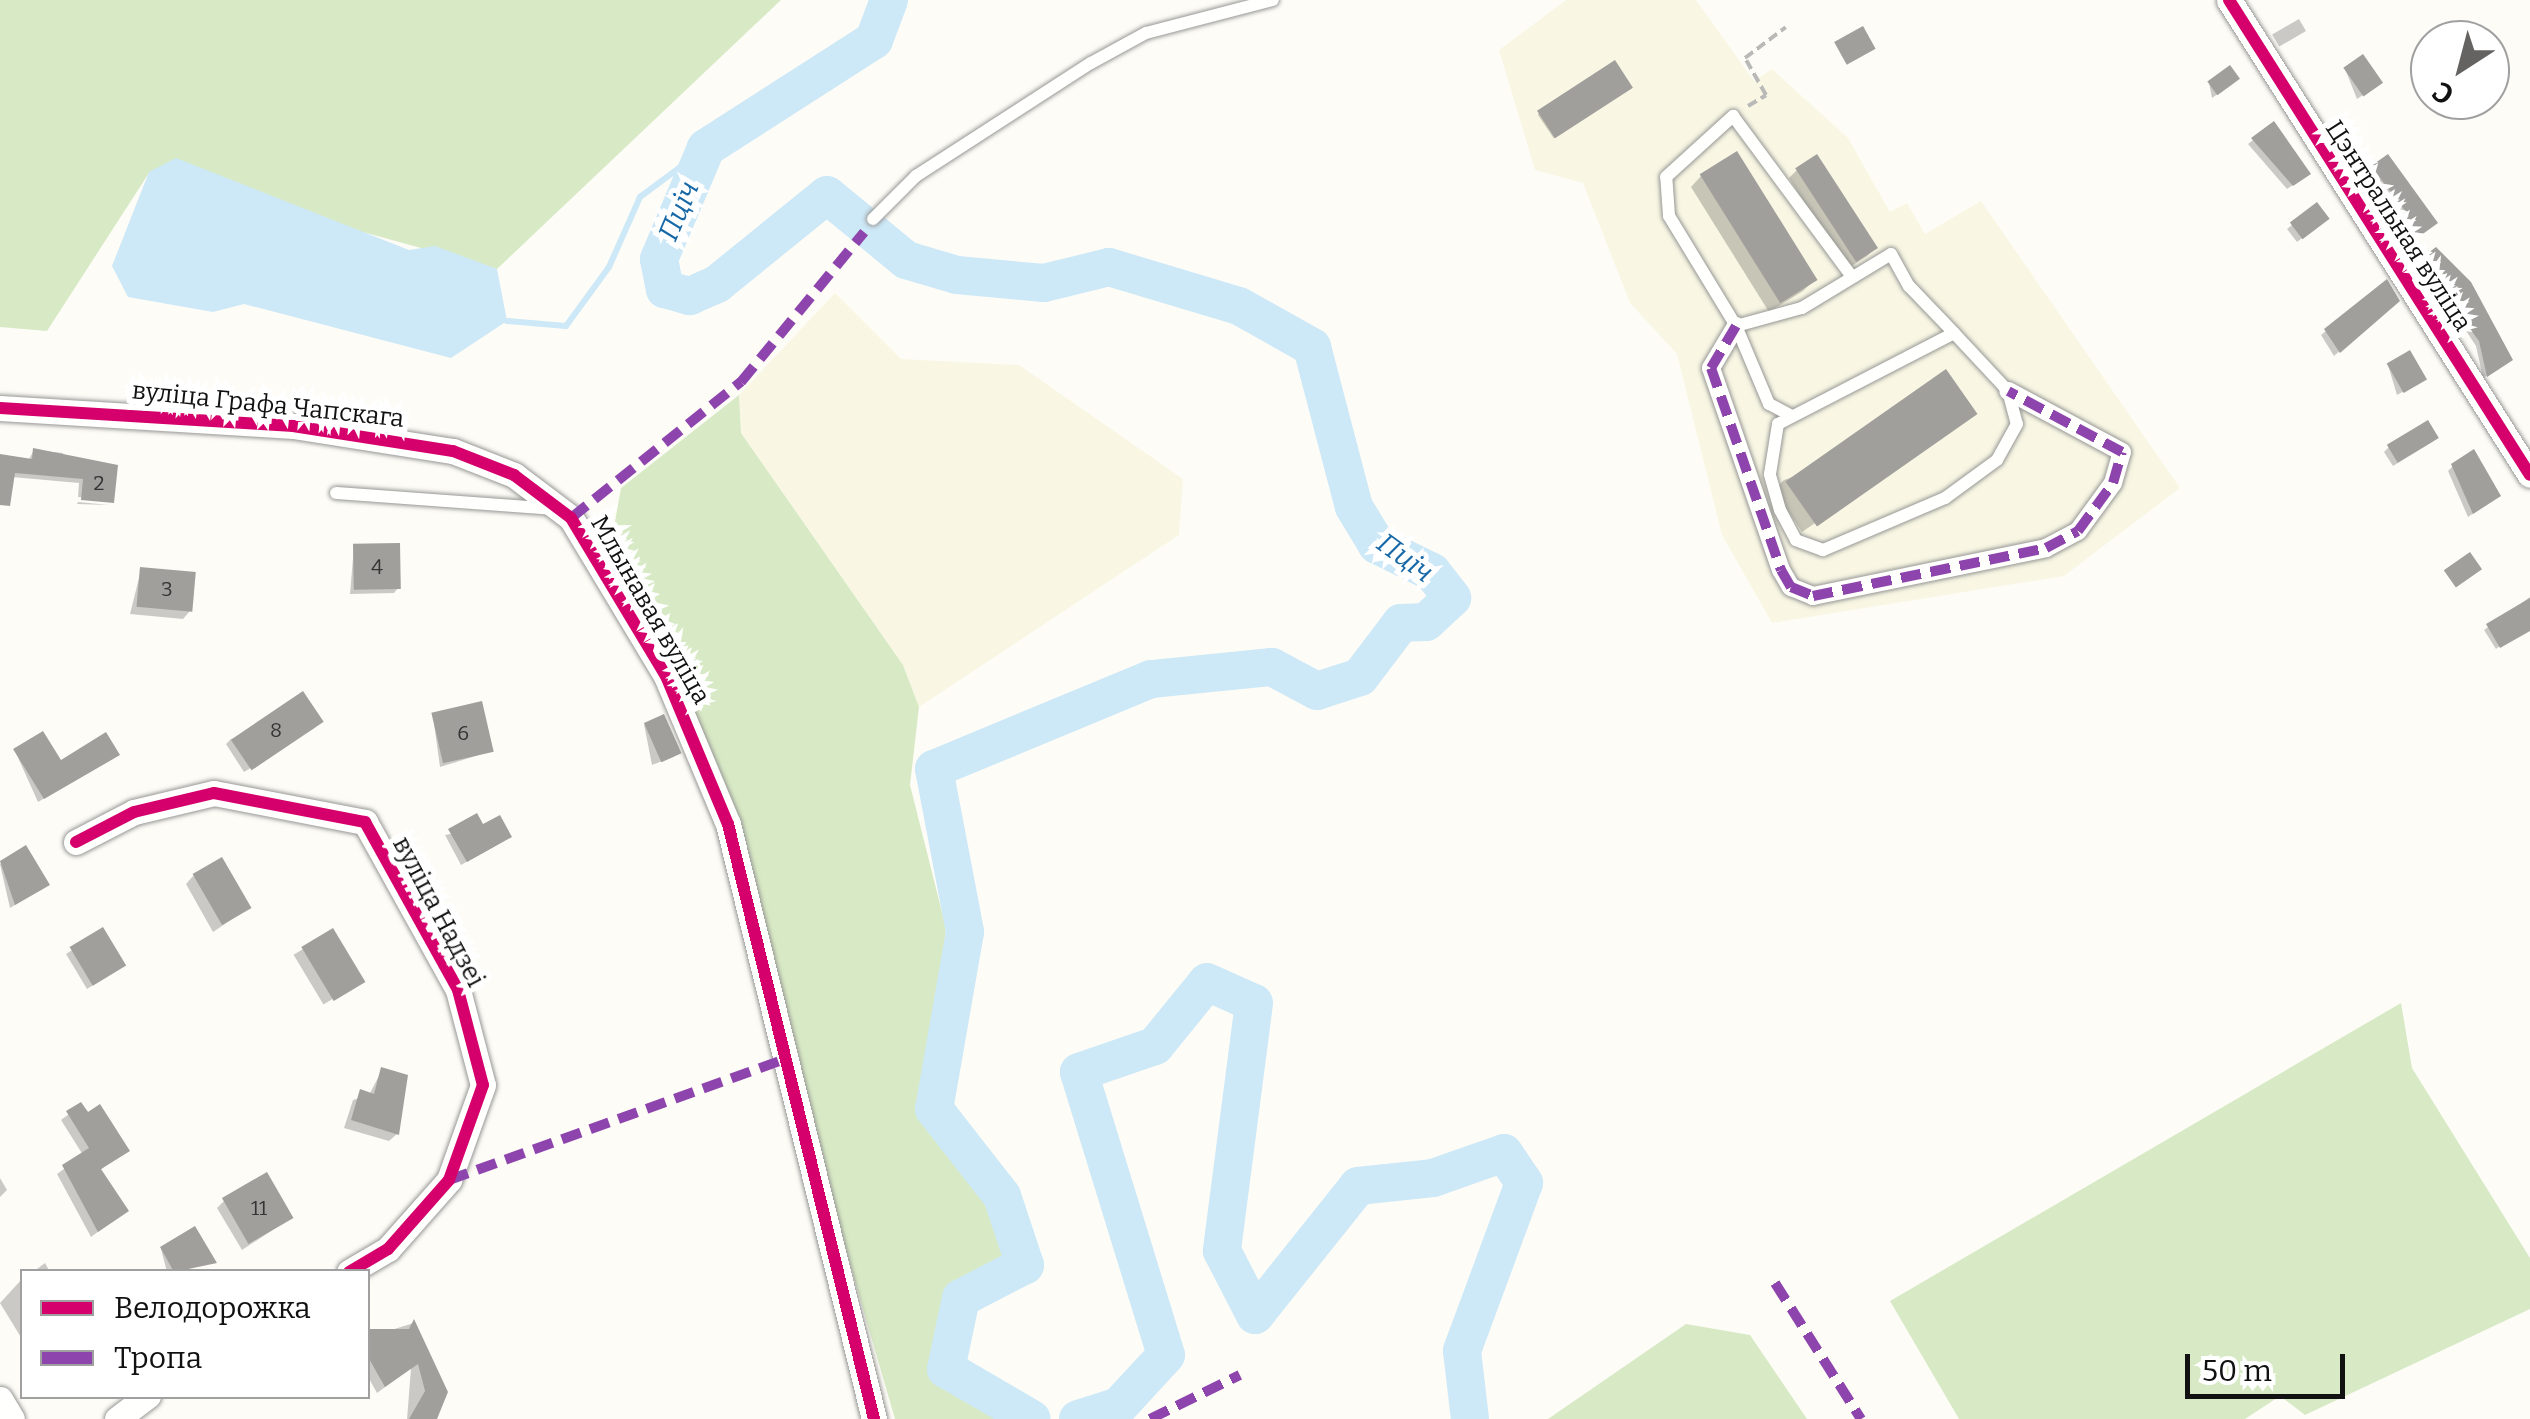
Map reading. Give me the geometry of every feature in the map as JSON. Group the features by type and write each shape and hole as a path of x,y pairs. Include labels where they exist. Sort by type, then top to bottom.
{"street":[{"name":"Цэнтральная вуліца","path":"2229,0 2530,475"},
{"path":"1736,326 1711,368 1781,570 1790,587 1813,596 2046,548 2078,530 2113,484 2122,452 2008,391"},
{"name":"вуліца Графа Чапскага","path":"0,408 374,436 484,461 566,513"},
{"name":"Млынавая вуліца","path":"566,513 666,676 728,824 874,1419"},
{"name":"вуліца Надзеі","path":"76,842 134,812 214,793 365,822 458,990 484,1085 449,1180 388,1249 354,1269"},
{"path":"0,1399 12,1419"},
{"path":"117,1419 144,1399"}],"lane":[{"path":"873,219 916,176 1090,63 1146,33 1273,0"},
{"path":"1790,414 1769,404 1736,326 1661,193 1674,163 1733,116 1852,277"},
{"path":"1736,326 1802,308 1891,254 1954,333 2008,391 2017,424 1996,460 1944,498 1823,550 1796,540 1770,474 1778,424 1790,414 1954,333"},
{"path":"336,494 566,513"}],"path":[{"path":"1753,102 1766,95 1745,58 1786,27"}],"shaded area":[{"path":"1566,0 1696,0 1754,81 1772,69 1848,138 1890,212 1907,203 1925,234 1981,201 2180,488 2064,576 1772,623 1722,535 1677,354 1630,303 1583,183 1535,170 1499,50"},
{"path":"835,293 901,359 1019,365 1183,479 1179,535 919,707 903,665 741,433 739,395"}],"green space":[{"path":"0,0 781,0 497,269 149,173 47,331 0,327"},
{"path":"739,395 741,433 903,665 919,707 910,785 946,928 929,1112 997,1197 1017,1261 957,1288 941,1371 1023,1419 895,1419 680,678 611,544 621,488"},
{"path":"2401,1003 2412,1068 2530,1258 2530,1309 2305,1415 2280,1396 2245,1419 1959,1419 1890,1301"},
{"path":"1686,1324 1750,1335 1807,1419 1548,1419"}],"water":[{"path":"176,158 409,250 435,246 497,269 507,321 451,358 244,304 213,312 128,297 112,266 149,172"}],"building":[{"path":"1863,26 1876,49 1847,65 1834,42"},
{"path":"2363,54 2383,83 2363,96 2343,68"},
{"path":"1615,60 1633,88 1555,138 1537,111"},
{"path":"2230,65 2240,79 2217,95 2207,81"},
{"path":"2274,121 2311,174 2293,186 2251,138"},
{"path":"1737,151 1818,280 1780,303 1700,174"},
{"path":"1817,154 1878,248 1856,262 1795,168"},
{"path":"2388,154 2438,223 2413,241 2400,223 2409,216 2371,166"},
{"path":"2317,202 2330,219 2302,239 2290,222"},
{"path":"2436,247 2471,282 2513,360 2487,377 2479,341 2419,260"},
{"path":"2387,279 2400,301 2340,353 2324,329"},
{"path":"2410,350 2427,379 2404,393 2387,364"},
{"path":"1946,369 1978,414 1817,526 1785,481"},
{"path":"2428,420 2439,438 2398,463 2387,445"},
{"path":"33,448 118,465 114,503 81,500 83,479 15,473 10,506 0,505 0,454 32,459"},
{"path":"2474,449 2501,496 2473,514 2451,464"},
{"path":"400,543 401,589 354,590 353,544"},
{"path":"2470,552 2482,569 2456,588 2444,570"},
{"path":"140,567 196,572 192,612 137,607"},
{"path":"2530,598 2530,631 2500,648 2486,624"},
{"path":"303,691 324,722 252,770 231,740"},
{"path":"482,701 494,752 443,763 431,713"},
{"path":"664,714 681,753 661,762 644,723"},
{"path":"43,731 61,760 106,732 120,755 44,799 13,749"},
{"path":"477,813 483,824 500,815 512,837 467,862 448,829"},
{"path":"26,845 50,885 15,905 0,861"},
{"path":"222,857 252,908 222,925 193,874"},
{"path":"103,927 126,966 93,986 70,947"},
{"path":"333,928 365,982 334,1001 301,947"},
{"path":"381,1067 408,1075 399,1135 351,1120 360,1089 374,1094"},
{"path":"81,1102 88,1112 100,1104 130,1151 101,1169 129,1211 98,1232 62,1165 89,1148 66,1111"},
{"path":"267,1172 293,1218 248,1244 222,1198"},
{"path":"195,1226 217,1263 172,1269 160,1247"},
{"path":"414,1319 448,1392 437,1419 409,1419 425,1391 418,1364 385,1387 370,1361 370,1329 409,1329"}],"waterway":[{"name":"Пціч","path":"889,0 874,40 706,148 659,259 665,289 690,296 717,284 827,195 906,260 957,275 1044,283 1109,267 1239,306 1312,347 1354,507 1377,545 1432,572 1452,598 1426,622 1401,623 1360,677 1317,691 1272,667 1151,679 934,769 965,932 934,1109 1002,1196 1025,1265 961,1298 946,1369 1032,1419"},
{"path":"507,321 566,326 609,267 640,197 706,148"},
{"name":"Пціч","path":"1078,1419 1119,1406 1166,1355 1079,1072 1155,1046 1207,982 1254,1003 1222,1251 1255,1315 1358,1186 1433,1178 1504,1153 1524,1183 1462,1351 1470,1419"}],"marked path":[{"path":"571,518 741,382 864,232"},
{"path":"1736,326 1711,368 1781,570 1791,587 1813,596 2046,548 2078,531 2113,483 2122,452 2008,391"},
{"path":"449,1180 779,1061"},
{"path":"1775,1283 1861,1419"},
{"path":"1150,1419 1240,1375"}],"cycle path":[{"path":"2229,0 2530,475"},
{"path":"0,408 293,426 453,451 514,475 571,518 666,676 728,824 874,1419"},
{"path":"76,842 134,812 214,793 365,822 458,990 483,1085 449,1180 388,1249 354,1269"}]}
